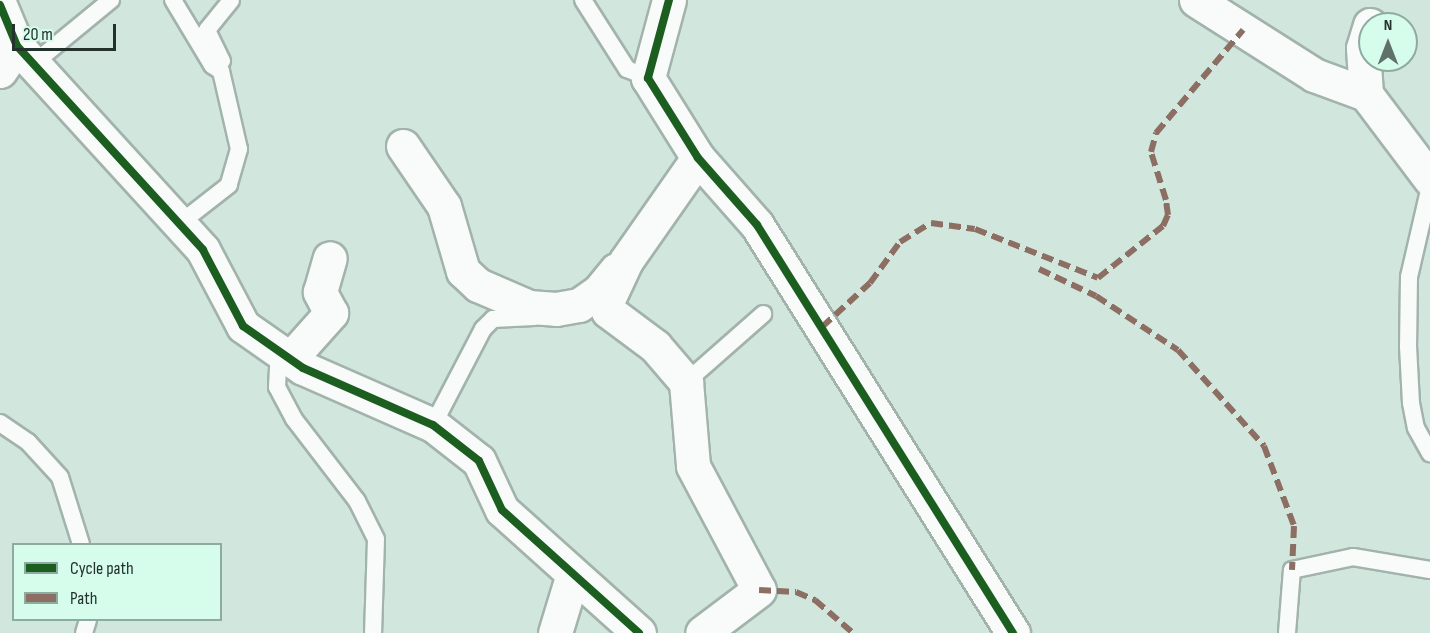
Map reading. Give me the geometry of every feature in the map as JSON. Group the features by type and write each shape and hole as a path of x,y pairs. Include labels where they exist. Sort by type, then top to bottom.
{"street":[{"path":"669,0 648,78 698,158 757,225 1013,633"},
{"path":"1196,0 1314,75 1366,94 1430,179"},
{"path":"0,5 17,61 203,250 243,326 287,357 433,425 479,461 502,510 572,577 639,633"},
{"path":"1365,72 1366,94"},
{"path":"403,146 444,206 463,271 478,285 498,295 529,307 556,309 579,305 599,291 626,261 698,158"},
{"path":"287,357 331,314 321,292 330,258"},
{"path":"626,261 606,304 608,311 655,345 686,382 693,466 759,590 702,633"},
{"path":"555,633 572,577"}],"lane":[{"path":"17,61 111,0"},
{"path":"173,0 212,65 221,71"},
{"path":"179,224 229,185 236,158 238,149 221,71 222,60 207,30 231,0"},
{"path":"583,0 627,69 648,78"},
{"path":"1430,186 1409,277 1408,345 1411,403 1416,428 1430,453"},
{"path":"433,425 493,319 551,317 556,309"},
{"path":"686,382 763,314"},
{"path":"287,357 278,368 277,387 294,419 357,501 376,539 373,633"},
{"path":"0,423 28,442 60,477 81,543"},
{"path":"1287,633 1292,570 1353,557 1430,570"}],"marked path":[{"path":"822,327 870,283 900,242 931,223 975,229 1098,278 1163,226 1168,215 1166,200 1151,152 1156,133 1243,30"},
{"path":"1039,269 1096,296 1178,350 1264,446 1294,526 1292,570"},
{"path":"759,590 796,592 815,600 853,633"}],"cycle path":[{"path":"669,0 648,78 698,158 757,225 1013,633"},
{"path":"0,5 17,46 203,250 243,326 303,368 433,425 479,461 502,510 639,633"}]}
